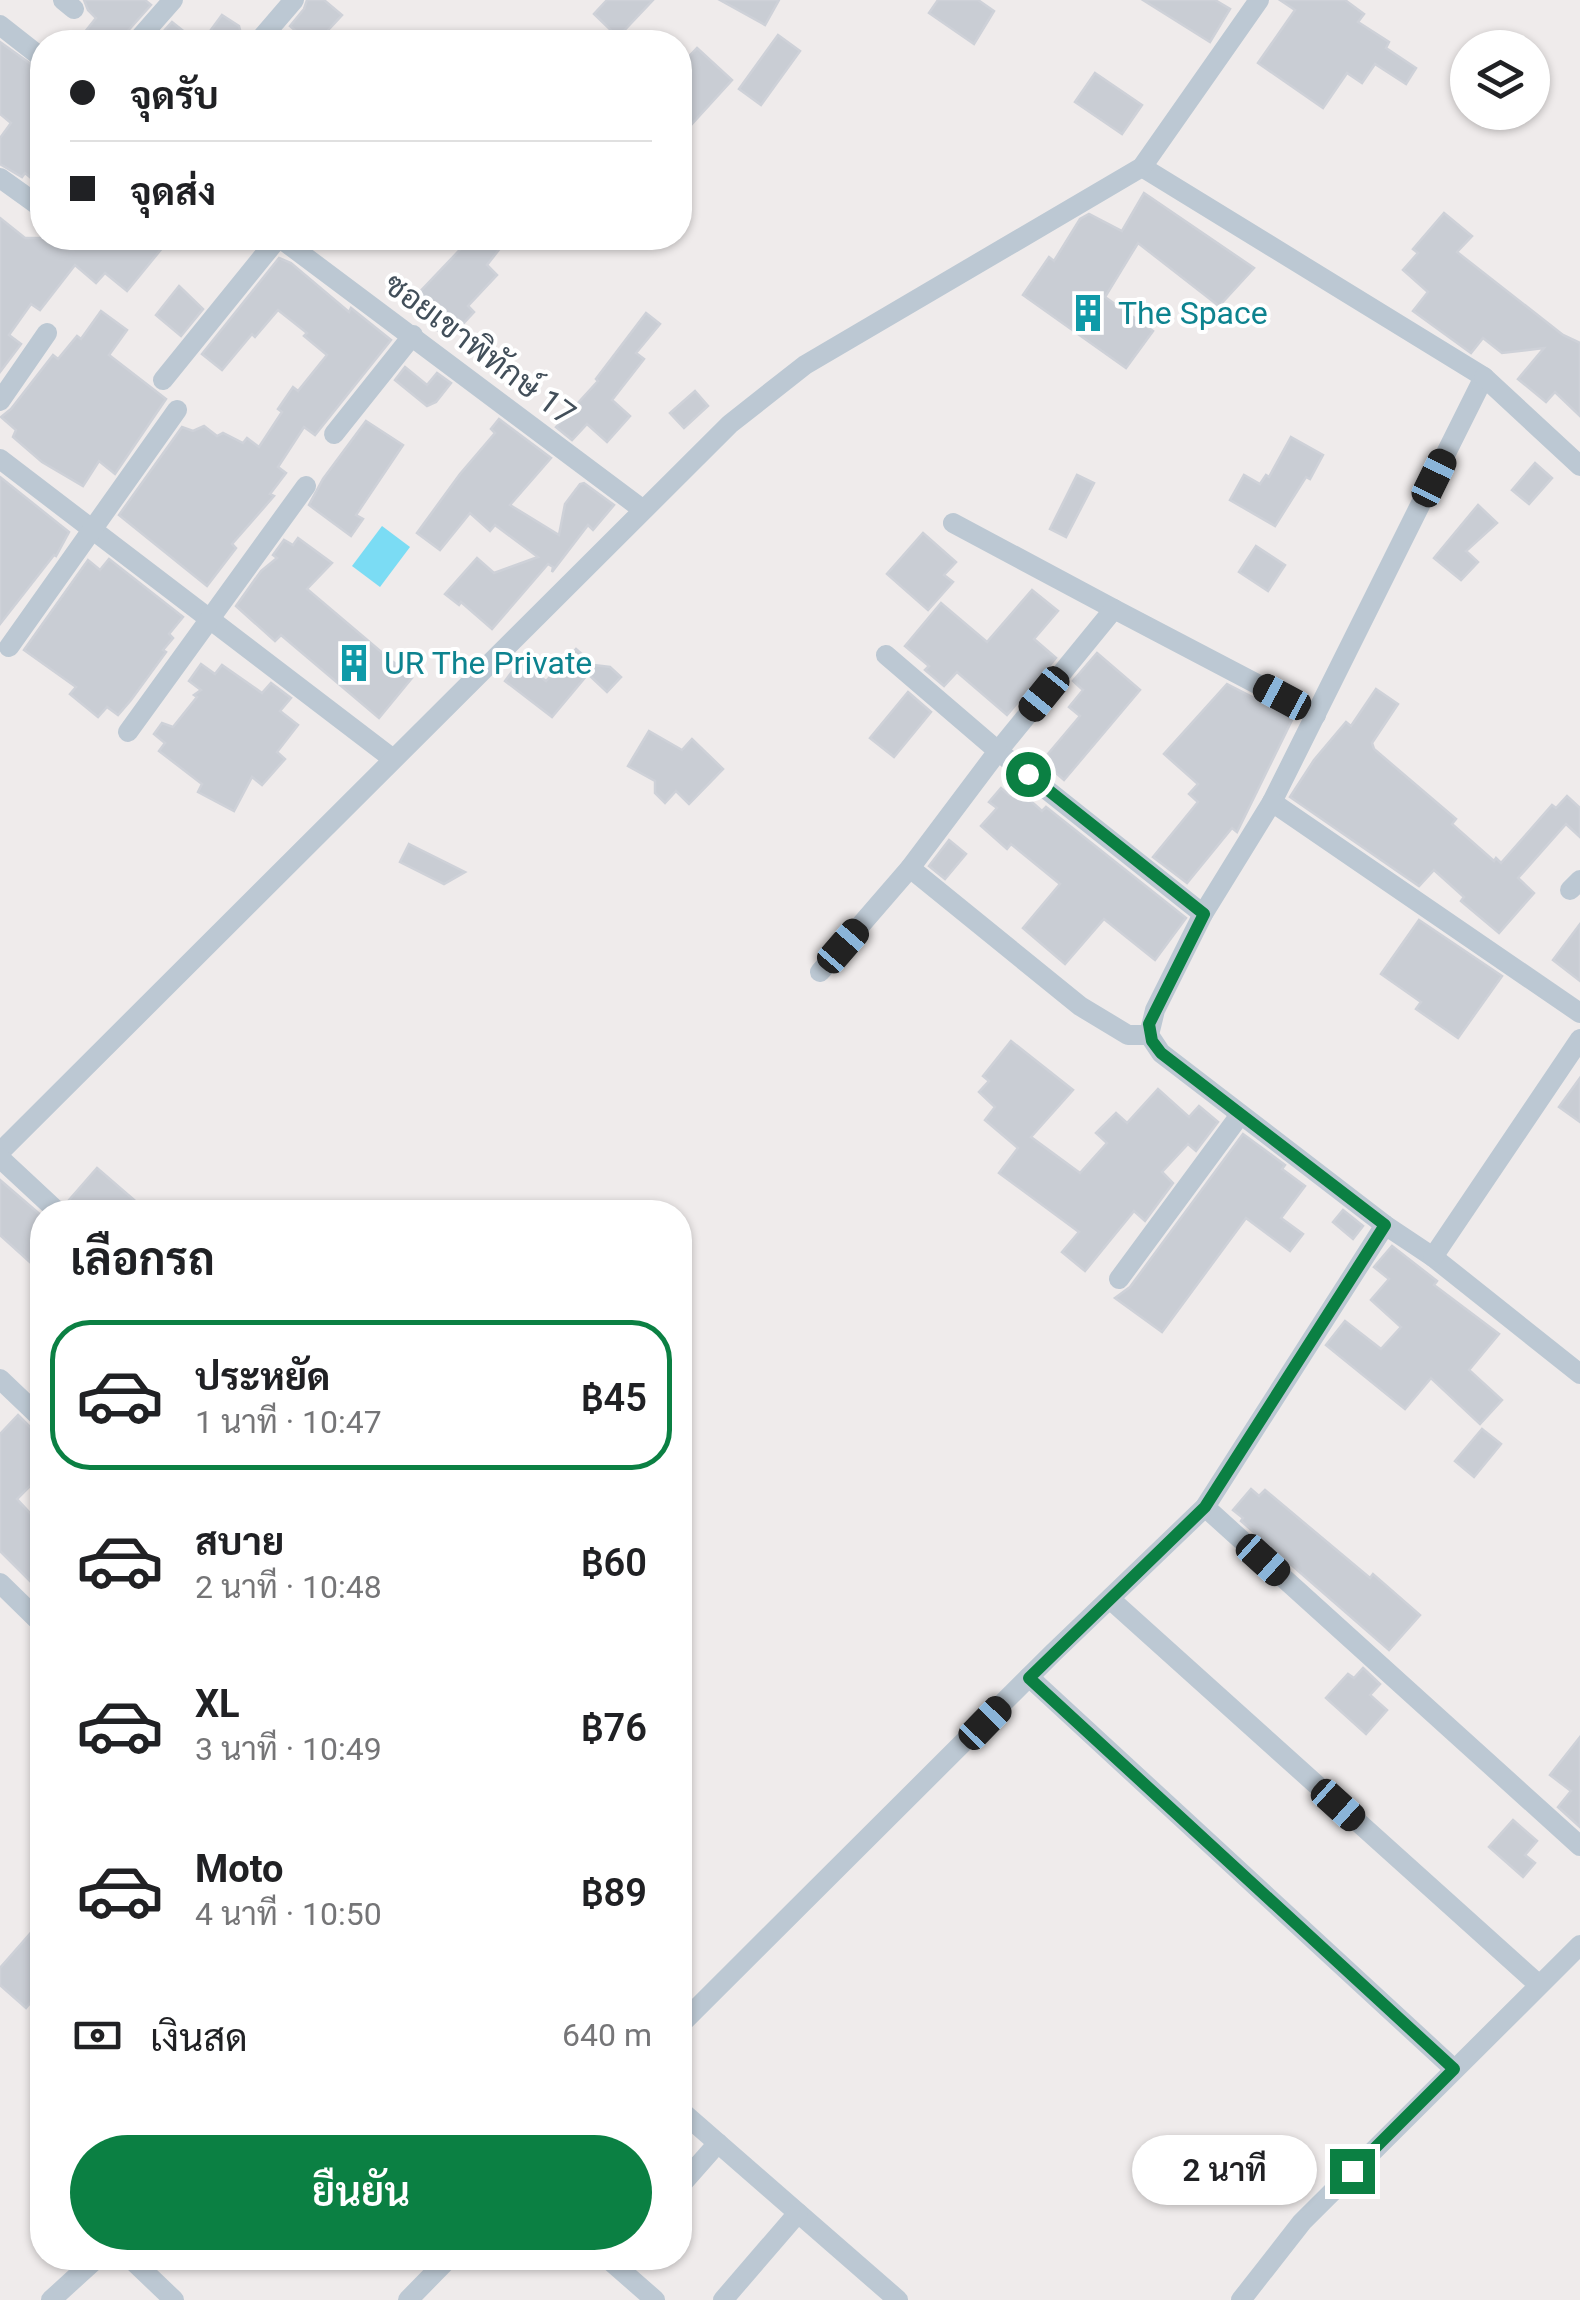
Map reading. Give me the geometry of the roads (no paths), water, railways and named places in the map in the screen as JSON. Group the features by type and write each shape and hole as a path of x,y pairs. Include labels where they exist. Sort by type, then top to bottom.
{"street":[{"path":"146,30 172,0"},
{"path":"268,30 294,0"},
{"path":"46,1200 0,1155 642,509 730,424 805,365 1142,167 1259,0"},
{"path":"0,25 30,49"},
{"path":"1142,167 1484,377 1580,466"},
{"path":"0,178 30,199"},
{"path":"163,380 269,250"},
{"name":"ซอยเขาพิทักษ์ 17","path":"296,250 642,509"},
{"path":"0,400 48,333"},
{"path":"334,434 413,335"},
{"path":"1484,377 1272,802 1204,914 1154,1010 1149,1034 1161,1053 1385,1225 1433,1256 1580,1374"},
{"path":"9,647 177,410"},
{"path":"0,459 393,759"},
{"path":"128,732 306,486"},
{"path":"953,523 1316,715"},
{"path":"820,972 910,868 998,750 1114,609"},
{"path":"886,654 998,750 1204,914"},
{"path":"1272,802 1580,1012"},
{"path":"910,868 1080,1006 1128,1034 1149,1034"},
{"path":"1433,1256 1580,1040"},
{"path":"1119,1279 1240,1115"},
{"path":"692,2013 1205,1507 1385,1225"},
{"path":"0,1378 30,1408"},
{"path":"1205,1507 1580,1846"},
{"path":"0,1583 30,1612"},
{"path":"1110,1600 1538,1984"},
{"path":"1029,1678 1454,2069"},
{"path":"1242,2300 1302,2222 1538,1984 1575,1959"},
{"path":"692,2120 898,2300"},
{"path":"692,2172 718,2143"},
{"path":"723,2300 798,2214"},
{"path":"50,2300 84,2270"},
{"path":"143,2270 174,2300"},
{"path":"408,2300 438,2270"},
{"path":"620,2270 654,2300"}],"water":[{"path":"382,526 410,547 380,587 352,566"}],"place":[{"name":"The Space","path":"1088,313"},
{"name":"UR The Private","path":"354,663"}]}
